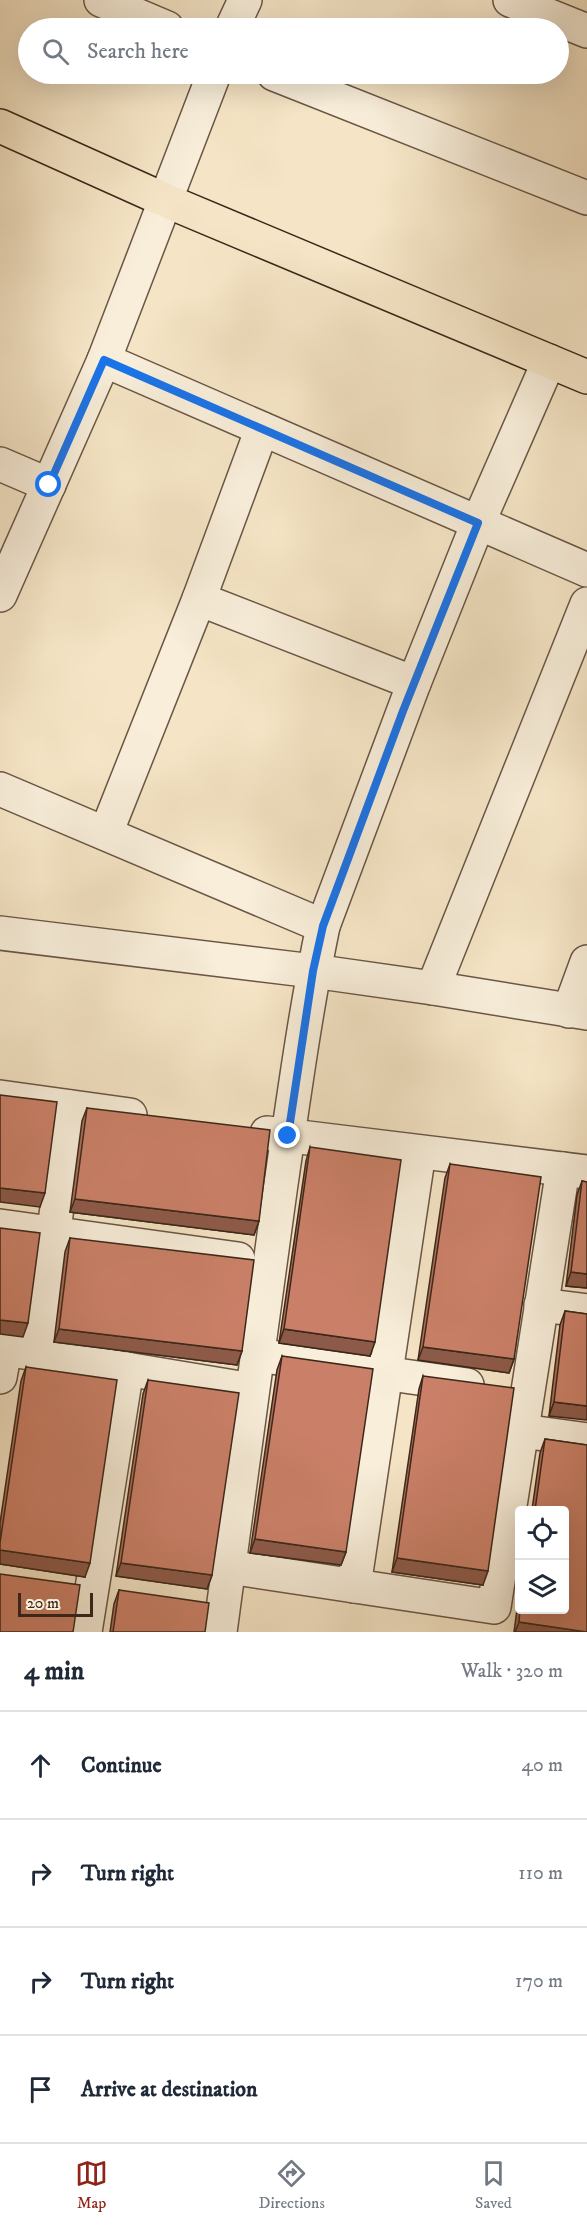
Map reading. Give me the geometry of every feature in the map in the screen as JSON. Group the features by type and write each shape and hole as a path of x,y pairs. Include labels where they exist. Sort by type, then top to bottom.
{"main road":[{"path":"0,126 167,201 587,377"}],"street":[{"path":"101,0 143,18"},
{"path":"237,18 245,0"},
{"path":"510,0 555,18"},
{"path":"581,0 587,20"},
{"path":"569,24 587,31"},
{"path":"0,595 104,360 210,84"},
{"path":"299,84 587,198"},
{"path":"104,360 587,570"},
{"path":"191,1603 222,1620 288,1136 313,971 323,926 414,683 478,523 549,361"},
{"path":"106,833 199,599 262,429"},
{"path":"0,464 49,485"},
{"path":"199,599 414,683"},
{"path":"433,988 587,604"},
{"path":"0,789 323,926"},
{"path":"0,933 313,971 578,1012 587,962"},
{"path":"0,1097 162,1119"},
{"path":"38,1354 70,1107"},
{"path":"229,1567 354,1586 492,1619 522,1431 508,1390 542,1305 575,1171 242,1130"},
{"path":"354,1586 419,1152"},
{"path":"0,1226 270,1264"},
{"path":"542,1305 587,1311"},
{"path":"2,1358 38,1354 252,1390"},
{"path":"257,1355 386,1375 508,1390"},
{"path":"85,1632 127,1369"},
{"path":"522,1431 587,1440"},
{"path":"57,1582 125,1593"}],"building":[{"path":"0,1095 57,1102 45,1193 0,1188"},
{"path":"87,1108 270,1130 259,1221 75,1199"},
{"path":"310,1147 401,1160 375,1342 284,1329"},
{"path":"450,1164 541,1177 514,1359 423,1347"},
{"path":"582,1181 587,1182 587,1274 571,1272"},
{"path":"0,1228 40,1233 28,1323 0,1320"},
{"path":"70,1238 254,1260 242,1351 59,1329"},
{"path":"565,1311 587,1314 587,1406 554,1402"},
{"path":"282,1356 373,1369 346,1552 255,1539"},
{"path":"26,1367 117,1380 90,1563 0,1550"},
{"path":"423,1376 514,1388 488,1571 397,1558"},
{"path":"148,1380 239,1393 212,1575 121,1563"},
{"path":"545,1439 587,1445 587,1632 519,1622 520,1614 569,1614 569,1506 536,1506"},
{"path":"0,1574 80,1585 73,1632 0,1632"},
{"path":"119,1590 209,1603 205,1632 113,1632"}],"route":[{"path":"49,485 104,360 478,523 403,711 323,926 313,971 288,1136"}]}
